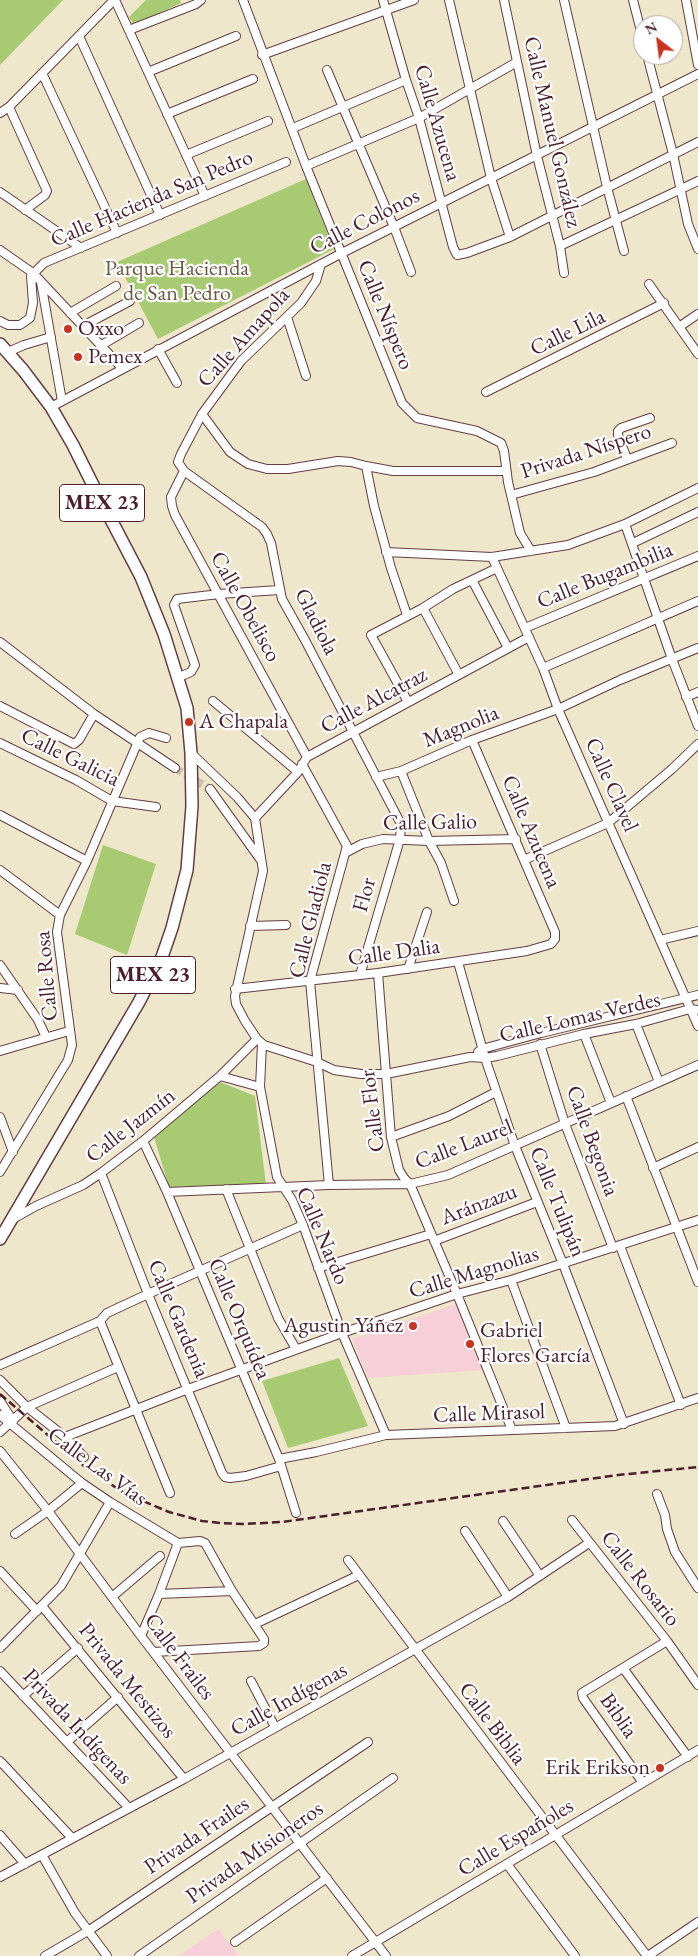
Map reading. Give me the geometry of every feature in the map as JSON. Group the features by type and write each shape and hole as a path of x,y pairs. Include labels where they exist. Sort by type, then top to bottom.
{"highway":[{"name":"MEX 23","path":"0,1239 123,1031 162,957 172,928 187,870 192,806 191,753 187,708 179,677 142,577 51,407 4,348"}],"street":[{"path":"0,113 9,107 114,0 205,196"},
{"path":"129,30 196,4 201,0"},
{"name":"Calle Níspero","path":"243,0 262,55 293,128 306,166 402,403 417,418 477,432 498,441 504,451 506,471"},
{"name":"Calle Azucena","path":"383,0 419,118 453,247 457,255 510,237"},
{"path":"262,55 414,0"},
{"path":"449,0 492,178 510,237 698,142"},
{"name":"Calle Manuel González","path":"504,0 537,156 560,246 564,273"},
{"path":"564,0 607,187 624,251"},
{"path":"633,0 637,15"},
{"path":"686,0 698,65"},
{"path":"79,36 160,215"},
{"path":"148,72 236,36"},
{"path":"306,166 419,118 517,62"},
{"path":"650,65 673,154 688,224 698,249"},
{"path":"327,70 394,227 411,272"},
{"path":"42,73 117,233"},
{"name":"Calle Colonos","path":"51,407 342,253 698,74"},
{"path":"167,114 252,79"},
{"path":"293,128 406,80"},
{"path":"9,107 47,191 46,195 25,210"},
{"path":"186,155 268,121"},
{"name":"Calle Hacienda San Pedro","path":"33,273 51,260 286,162"},
{"path":"560,246 698,181"},
{"path":"0,192 81,248"},
{"path":"0,250 33,273 122,368"},
{"name":"Calle Amapola","path":"178,462 202,414 241,361 300,303 316,282 321,264"},
{"path":"0,321 8,325 20,325 30,318 33,303 31,280 33,273"},
{"path":"41,281 62,401"},
{"path":"649,284 698,354"},
{"path":"70,313 116,286"},
{"path":"83,326 130,302"},
{"name":"Calle Lila","path":"486,392 664,304"},
{"path":"679,327 698,314"},
{"path":"287,317 306,376"},
{"path":"100,346 139,323"},
{"path":"4,348 51,337"},
{"path":"158,349 178,383"},
{"path":"202,414 230,452 248,464 267,469 288,469 338,461 393,471 506,471 520,533 531,551"},
{"path":"627,459 618,430 650,418"},
{"name":"Privada Níspero","path":"511,495 594,472 672,443"},
{"name":"Gladiola","path":"178,462 184,471 262,527 271,543 282,599 401,824"},
{"path":"366,466 386,552 407,616"},
{"name":"Calle Obelisco","path":"184,471 171,497 175,515 307,757"},
{"path":"386,552 492,557 568,545 625,524 698,488"},
{"path":"633,543 698,512"},
{"path":"625,524 672,659 698,726"},
{"name":"Calle Bugambilia","path":"525,628 698,556"},
{"name":"Calle Clavel","path":"492,557 543,668 558,709 685,998 694,1009 698,1026"},
{"path":"408,702 370,636 453,589 497,568"},
{"path":"472,580 508,648"},
{"path":"179,677 191,672 195,665 174,602 180,598 279,590"},
{"path":"543,668 698,601"},
{"path":"422,608 459,675"},
{"name":"Calle Alcatraz","path":"255,818 300,768 307,757 529,637"},
{"path":"0,642 94,714 175,768"},
{"name":"Magnolia","path":"376,778 401,771 472,740 558,709 698,648"},
{"path":"686,697 698,692"},
{"path":"213,701 300,768"},
{"path":"0,706 74,744 80,740 94,714"},
{"path":"138,743 140,737 148,733 166,738"},
{"name":"Calle Azucena","path":"472,740 555,932 555,939"},
{"name":"Calle Galicia","path":"0,743 76,780 112,801 156,807"},
{"name":"Calle Rosa","path":"0,1172 68,1060 72,1045 58,932 60,915 138,743"},
{"path":"524,860 608,823 672,769 698,744"},
{"path":"191,753 237,797 255,818 263,871 235,989 236,1004 260,1041"},
{"name":"Calle Gladiola","path":"300,768 348,846 310,981 329,1185"},
{"path":"401,771 428,841 441,863 454,901"},
{"path":"210,790 262,861"},
{"path":"0,814 86,861"},
{"name":"Flor","path":"360,975 400,839 401,824"},
{"name":"Calle Galio","path":"346,852 362,844 383,839 428,841 516,839"},
{"path":"0,870 60,915"},
{"path":"408,969 427,912"},
{"path":"250,926 286,925"},
{"path":"660,940 698,931"},
{"name":"Calle Dalia","path":"235,989 458,962 527,951 551,944 555,939"},
{"name":"Calle Tulipán","path":"458,962 482,1049 515,1146 563,1264 624,1424"},
{"path":"0,965 18,990 46,1037"},
{"name":"Calle Flor","path":"378,973 391,1137 400,1170 410,1184 512,1430"},
{"path":"0,988 18,990"},
{"name":"Calle Lomas Verdes","path":"470,1057 482,1049 698,995"},
{"name":"Calle Lomas Verdes","path":"260,1041 334,1070 361,1074 386,1074 470,1057 485,1058 694,1009"},
{"path":"636,1024 659,1082"},
{"path":"0,1051 69,1031"},
{"path":"584,1034 610,1103"},
{"name":"Calle Jazmín","path":"11,1220 36,1206 83,1185 101,1173 143,1141 260,1041"},
{"name":"Calle Nardo","path":"260,1041 260,1087 277,1177 292,1200 303,1225 342,1333 386,1434"},
{"name":"Calle Begonia","path":"540,1044 565,1124 681,1404"},
{"name":"Calle Laurel","path":"167,1192 226,1188 410,1184 448,1175 698,1066"},
{"path":"220,1076 260,1087"},
{"path":"391,1137 449,1116 496,1092"},
{"path":"626,1096 698,1282"},
{"path":"0,1117 12,1152"},
{"name":"Calle Orquídea","path":"143,1141 167,1192 280,1462 296,1513"},
{"path":"653,1168 698,1147"},
{"name":"Calle Gardenia","path":"101,1173 148,1294 225,1477"},
{"path":"226,1188 278,1318 296,1350"},
{"name":"Aránzazu","path":"318,1268 432,1238 537,1202"},
{"name":"Calle Magnolias","path":"65,1437 241,1369 342,1333 457,1294 511,1280 698,1220"},
{"path":"0,1365 100,1321 107,1313 148,1294 303,1225"},
{"path":"511,1280 566,1428"},
{"path":"100,1321 170,1493"},
{"path":"0,1432 27,1407 118,1367"},
{"name":"Calle Las Vías","path":"0,1380 27,1407 65,1437 84,1457"},
{"name":"Calle Mirasol","path":"225,1477 246,1476 280,1462 386,1434 615,1426 698,1398"},
{"path":"0,1401 11,1422"},
{"name":"Calle Las Vías","path":"0,1415 11,1422 82,1483 178,1543"},
{"name":"Calle Frailes","path":"0,1451 48,1511 141,1636 386,1956"},
{"path":"15,1534 48,1511 82,1483"},
{"path":"657,1494 675,1552 698,1588"},
{"path":"0,1648 62,1586 110,1502"},
{"name":"Calle Rosario","path":"572,1520 698,1685"},
{"path":"503,1522 540,1576"},
{"path":"465,1531 508,1597"},
{"path":"141,1636 160,1594 178,1543 200,1541 205,1543 232,1591 264,1639 264,1643 259,1646 154,1652"},
{"name":"Calle Indígenas","path":"0,1877 184,1779 508,1597 589,1543"},
{"path":"112,1597 160,1556"},
{"name":"Calle Biblia","path":"348,1560 554,1836 647,1956"},
{"name":"Privada Mestizos","path":"0,1571 78,1648 184,1779"},
{"path":"255,1624 359,1575"},
{"path":"160,1594 232,1591"},
{"path":"667,1642 623,1668 688,1757"},
{"path":"23,1696 78,1648"},
{"name":"Biblia","path":"623,1668 582,1693 583,1698 643,1783"},
{"name":"Privada Indígenas","path":"0,1671 68,1741 129,1808"},
{"path":"250,1681 275,1727"},
{"path":"68,1741 118,1697"},
{"name":"Privada Frailes","path":"45,1956 88,1931 368,1742"},
{"name":"Calle Españoles","path":"352,1956 698,1750"},
{"path":"0,1761 72,1838"},
{"name":"Privada Misioneros","path":"139,1956 393,1778"},
{"path":"0,1835 25,1864"},
{"path":"42,1855 75,1913 107,1956"},
{"path":"507,1864 575,1956"},
{"path":"235,1942 327,1878"},
{"path":"647,1956 698,1922"}],"shaded area":[{"path":"456,1304 485,1370 368,1378 352,1339"},
{"path":"218,1929 239,1956 179,1956"}],"green space":[{"path":"0,0 63,0 0,65"},
{"path":"146,0 180,0 181,3 134,25 129,17"},
{"name":"Parque Hacienda de San Pedro","path":"306,179 334,249 158,339 117,262"},
{"path":"103,845 156,864 127,955 75,934"},
{"path":"220,1082 255,1096 266,1185 169,1187 154,1137"},
{"path":"339,1358 368,1426 288,1448 262,1381"}],"tunnel":[{"path":"175,768 210,789"}],"railway":[{"path":"0,1394 85,1467 124,1493 169,1512 202,1521 221,1523 282,1522 618,1475 698,1467"}],"place":[{"name":"Oxxo","path":"68,329"},
{"name":"Pemex","path":"78,357"},
{"name":"A Chapala","path":"189,722"},
{"name":"Agustin Yáñez","path":"413,1326"},
{"name":"Gabriel Flores García","path":"470,1344"},
{"name":"Erik Erikson","path":"660,1768"}]}
